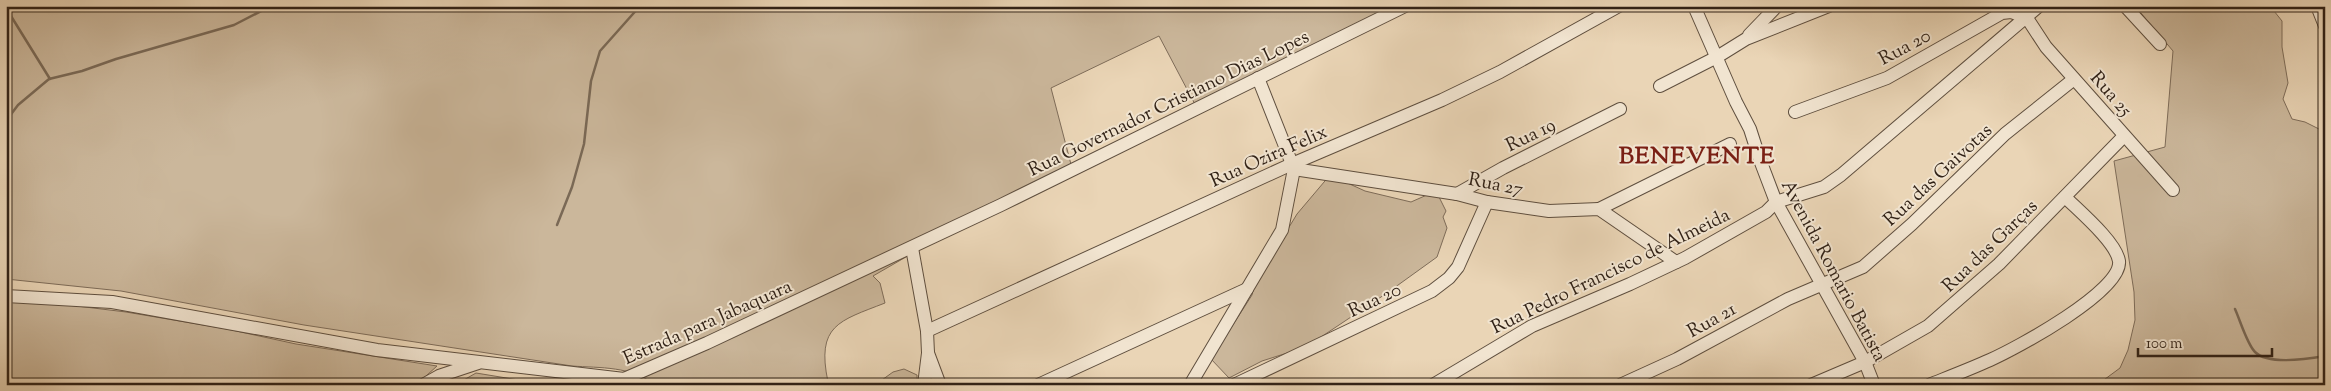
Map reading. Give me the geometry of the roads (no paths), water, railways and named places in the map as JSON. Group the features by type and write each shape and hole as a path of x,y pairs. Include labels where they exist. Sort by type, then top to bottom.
{"street":[{"name":"Rua Governador Cristiano Dias Lopes","path":"1001,205 1405,6"},
{"name":"Rua Ozira Felix","path":"927,331 1442,100 1500,72 1619,6"},
{"name":"Avenida Romario Batista","path":"1694,6 1750,129 1776,202 1820,285 1865,362 1874,385"},
{"path":"1746,39 1777,6"},
{"path":"1660,86 1717,57 1746,39 1828,6"},
{"path":"1776,202 1824,187 1835,179 2039,6"},
{"path":"2125,6 2160,44"},
{"path":"2317,6 2325,26"},
{"name":"Rua 20","path":"1795,112 1887,78 2002,13 2010,12 2027,18"},
{"name":"Rua 25","path":"2027,18 2046,47 2173,190"},
{"path":"1190,385 1282,230 1293,166 1258,78"},
{"name":"Rua das Gaivotas","path":"1820,285 1855,272 1873,260 2005,134 2074,78"},
{"name":"Rua 19","path":"1457,194 1503,168 1620,108"},
{"name":"Rua das Garças","path":"1811,385 1865,362 1922,331 1953,307 1999,264 2124,136"},
{"path":"1676,262 1599,209 1730,144"},
{"name":"Rua 27","path":"1293,166 1457,194 1486,202 1549,211 1599,209"},
{"path":"1930,385 1991,360 2032,338 2082,306 2113,280 2119,266 2116,253 2109,242 2065,197"},
{"name":"Rua 20","path":"1234,385 1432,291 1450,278 1458,267 1486,202"},
{"name":"Rua Pedro Francisco de Almeida","path":"1433,385 1532,326 1676,262 1766,212 1776,202"},
{"name":"Estrada para Jabaquara","path":"423,385 439,376 483,361 626,382 1001,205"},
{"path":"912,248 927,331 928,353 924,385"},
{"name":"Rua 21","path":"1620,385 1678,359 1767,310 1820,285"},
{"path":"1038,385 1247,289"},
{"path":"6,296 112,302 377,350 483,361"},
{"path":"928,353 940,385"}],"waterway":[{"path":"6,121 18,105 49,79 82,71 116,59 234,25 271,6"},
{"path":"557,225 572,187 584,144 591,81 600,51 640,6"},
{"path":"6,8 50,79"},
{"path":"2235,309 2249,343 2255,352 2261,356 2278,360 2325,356"}],"district":[{"name":"BENEVENTE","path":"1697,155"}]}
